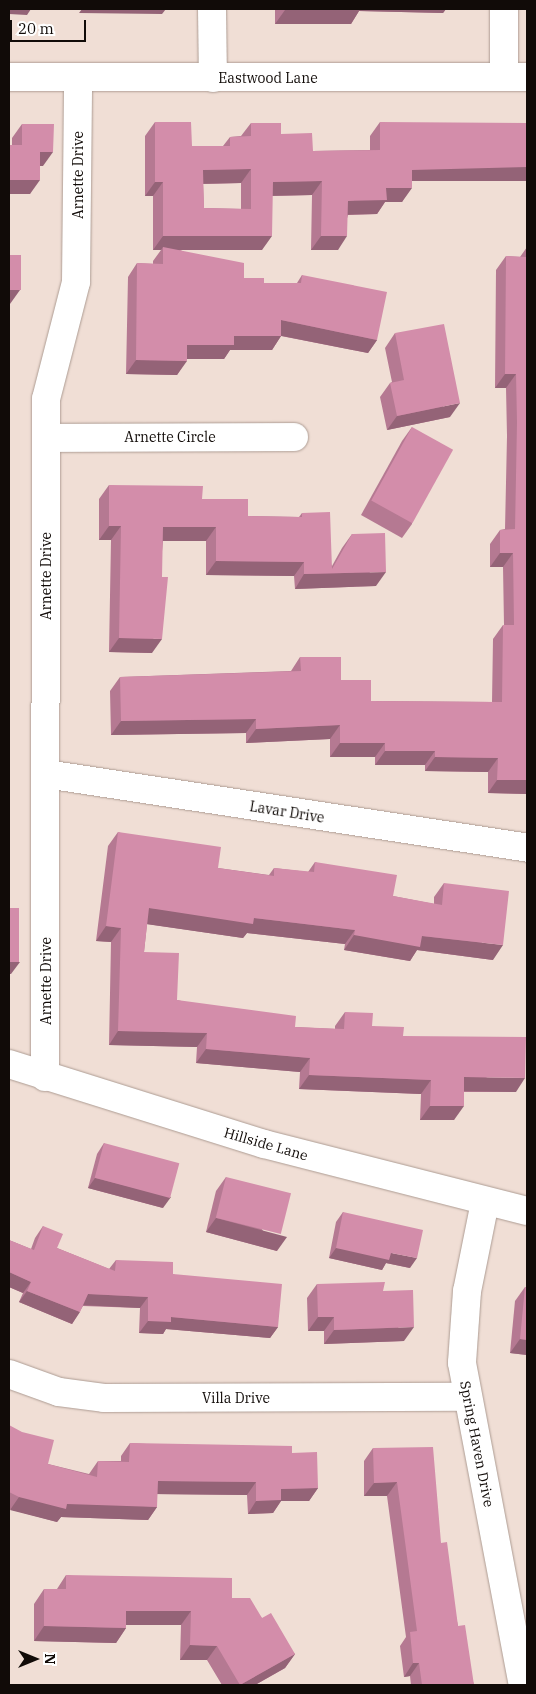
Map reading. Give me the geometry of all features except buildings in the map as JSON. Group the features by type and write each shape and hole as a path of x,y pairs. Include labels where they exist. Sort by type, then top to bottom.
{"street":[{"path":"212,9 213,78"},
{"path":"504,9 516,77"},
{"name":"Eastwood Lane","path":"9,77 78,79 516,77"},
{"name":"Arnette Drive","path":"45,1077 46,438 49,372 76,282 78,79"},
{"name":"Arnette Circle","path":"46,438 294,437"},
{"name":"Lavar Drive","path":"46,774 527,848"},
{"name":"Hillside Lane","path":"9,1064 45,1077 264,1144 485,1202 527,1211"},
{"name":"Spring Haven Drive","path":"485,1202 463,1336 467,1397 520,1620 522,1685"},
{"name":"Villa Drive","path":"9,1374 59,1392 104,1398 467,1397"}]}
